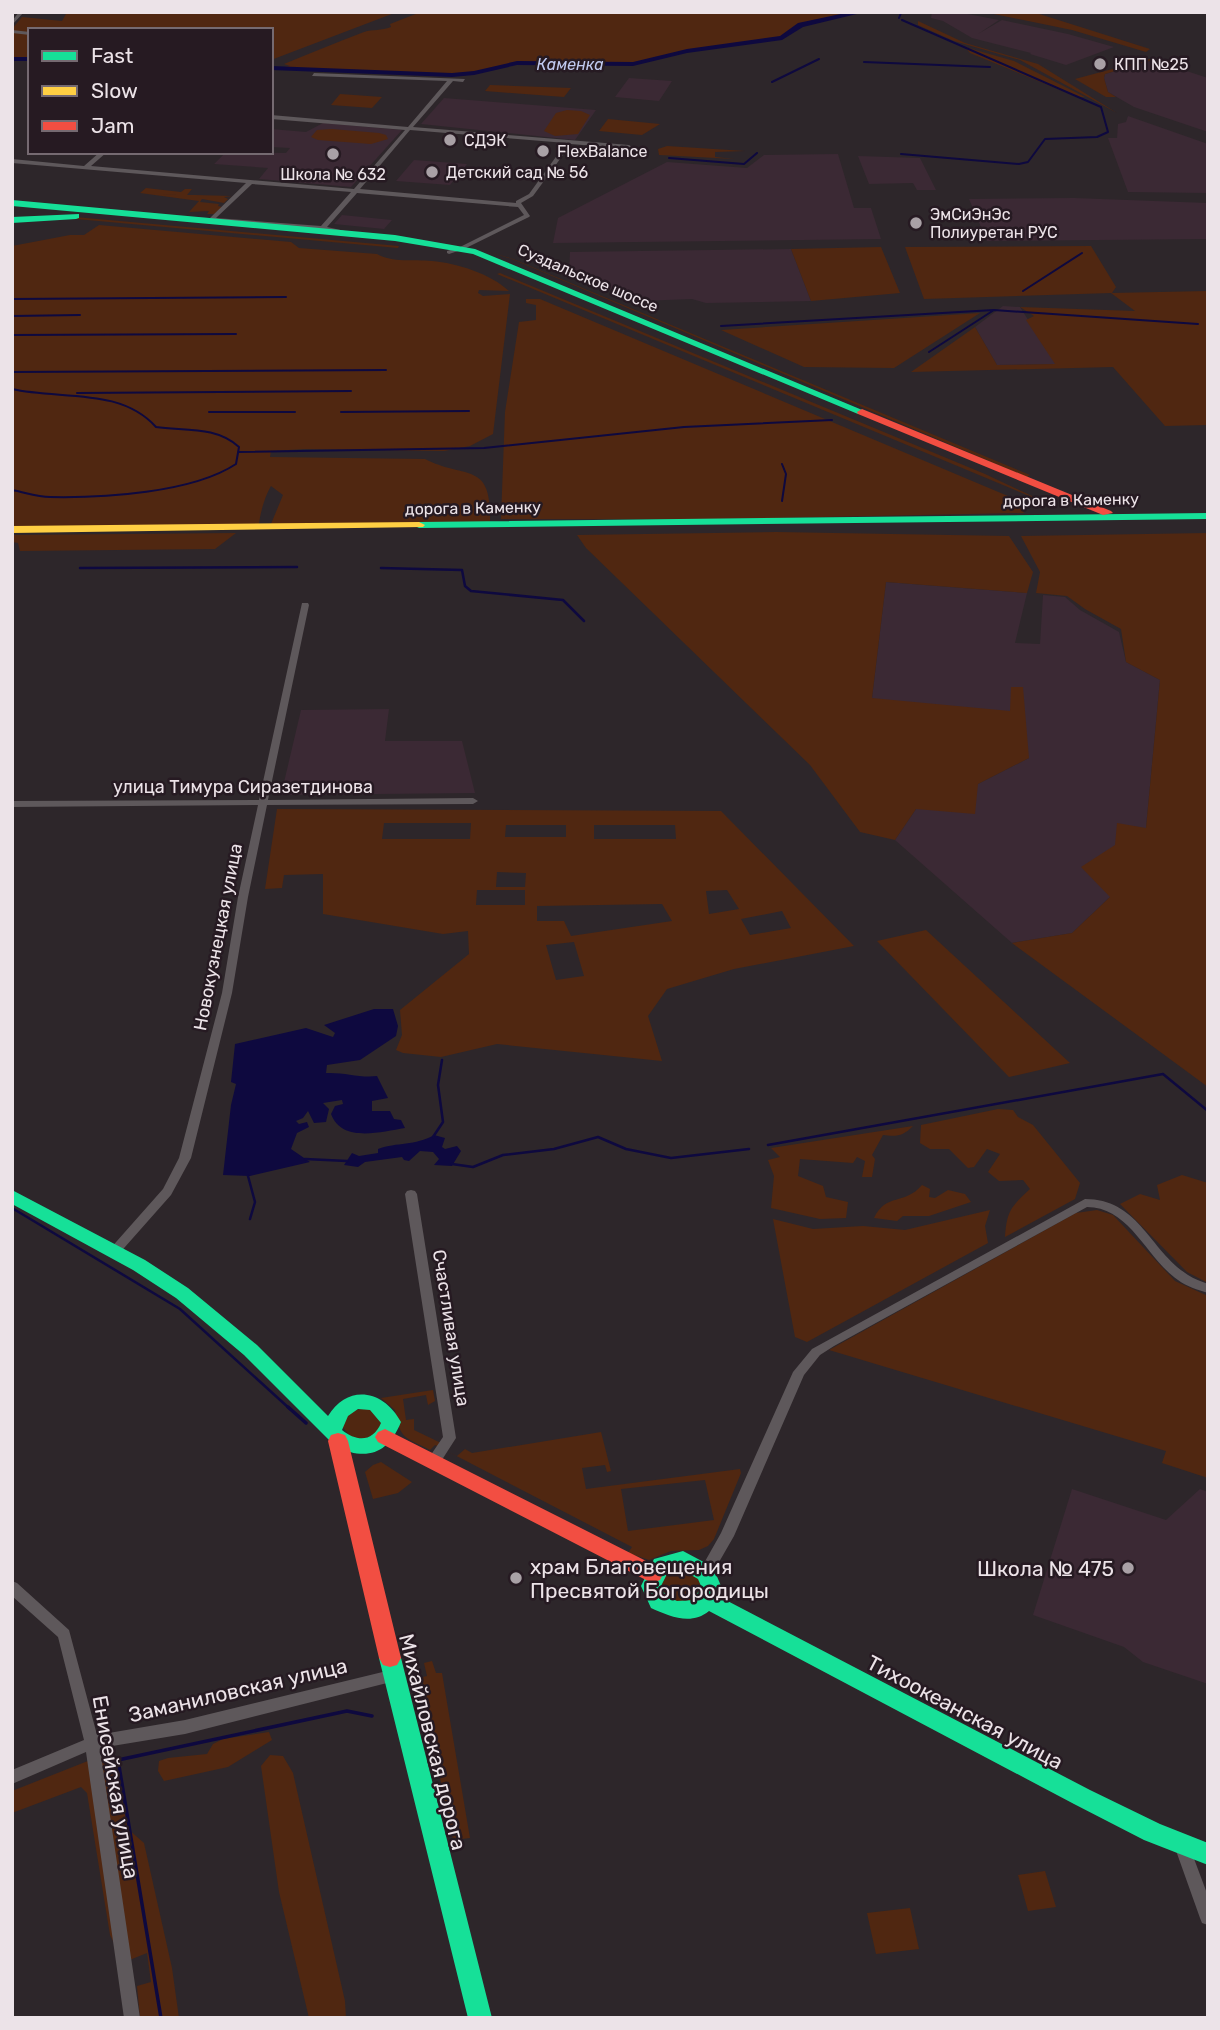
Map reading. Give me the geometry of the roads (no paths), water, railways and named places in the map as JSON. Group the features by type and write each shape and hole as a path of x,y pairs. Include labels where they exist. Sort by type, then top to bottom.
{"main road":[{"name":"Суздальское шоссе","path":"13,209 179,218 352,234 455,249 513,265 1104,519"},
{"name":"Суздальское шоссе","path":"89,212 455,249 1104,519"},
{"name":"дорога в Каменку","path":"12,530 1208,518"},
{"name":"Михайловская дорога","path":"12,1196 33,1210 157,1276 196,1304 298,1394 335,1436 480,2018"},
{"name":"Михайловская дорога","path":"298,1394 317,1404 344,1406"},
{"path":"346,1476 351,1460 385,1437 391,1422 383,1407 364,1401 344,1406 334,1418 335,1436 348,1447 368,1447"},
{"path":"385,1437 653,1574"},
{"path":"683,1560 696,1564 706,1572 711,1586 707,1600 699,1608 675,1612 664,1608 651,1592 653,1574 661,1565 683,1560"},
{"name":"Тихоокеанская улица","path":"707,1600 1063,1787 1208,1854"}],"street":[{"path":"12,24 22,12"},
{"path":"314,75 463,79"},
{"path":"323,228 451,80"},
{"path":"273,117 629,147"},
{"path":"455,249 484,230 508,226 527,216 518,202 531,195 570,142"},
{"path":"86,167 102,154"},
{"path":"12,160 520,205"},
{"path":"213,218 250,182"},
{"path":"179,218 213,218 323,228 352,234"},
{"name":"Новокузнецкая улица","path":"113,1253 167,1192 185,1158 227,993 262,804 305,605"},
{"name":"улица Тимура Сиразетдинова","path":"12,804 473,801"},
{"name":"Счастливая улица","path":"411,1194 450,1438 433,1462"},
{"path":"706,1572 727,1536 799,1372 816,1352 830,1343 1085,1203 1097,1200 1117,1210 1182,1277 1208,1289"},
{"name":"Енисейская улица","path":"12,1587 64,1633 92,1743 132,2018"},
{"name":"Заманиловская улица","path":"12,1777 92,1743 185,1727 394,1675"},
{"path":"1182,1844 1208,1918"}],"waterway":[{"name":"Каменка","path":"273,68 452,75 517,63 633,64 687,51 782,38 801,25 862,12"},
{"path":"899,18 901,13"},
{"path":"901,154 1019,164 1028,162 1045,139 1097,137 1108,132 1101,107 902,20"},
{"name":"Каменка","path":"12,59 28,59"},
{"path":"772,82 819,59"},
{"path":"864,62 990,67"},
{"path":"669,158 744,164 757,153"},
{"path":"1023,291 1082,253"},
{"path":"12,299 286,297"},
{"path":"721,326 994,310"},
{"path":"929,352 994,310"},
{"path":"994,310 1198,324"},
{"path":"12,316 80,315"},
{"path":"12,335 236,334"},
{"path":"12,372 386,370"},
{"path":"12,389 107,400 141,414 156,427 210,432 230,440 239,447 238,452"},
{"path":"77,393 351,391"},
{"path":"341,412 469,411"},
{"path":"209,412 295,412"},
{"path":"238,452 484,448 684,427 832,420"},
{"path":"12,490 45,497 146,492 196,482 218,474 236,464 238,452"},
{"path":"782,464 786,474 782,501"},
{"path":"80,568 297,567"},
{"path":"381,568 462,570 465,586 471,591 563,600 584,621"},
{"path":"433,1137 443,1122 438,1085 442,1060"},
{"path":"768,1145 1163,1074 1208,1111"},
{"path":"452,1164 473,1167 503,1155 554,1149 598,1137 626,1149 671,1158 749,1149"},
{"path":"305,1159 347,1161"},
{"path":"248,1176 255,1202 250,1219"},
{"path":"12,1208 180,1309 290,1409"},
{"path":"288,1407 306,1423"},
{"path":"161,2018 118,1760 347,1711 372,1716"}],"place":[{"name":"КПП №25","path":"1100,64"},
{"name":"СДЭК","path":"450,140"},
{"name":"FlexBalance","path":"543,151"},
{"name":"Школа № 632","path":"333,154"},
{"name":"Детский сад № 56","path":"432,172"},
{"name":"ЭмСиЭнЭс Полиуретан РУС","path":"916,223"},
{"name":"Школа № 475","path":"1128,1568"},
{"name":"храм Благовещения Пресвятой Богородицы","path":"516,1578"}]}
